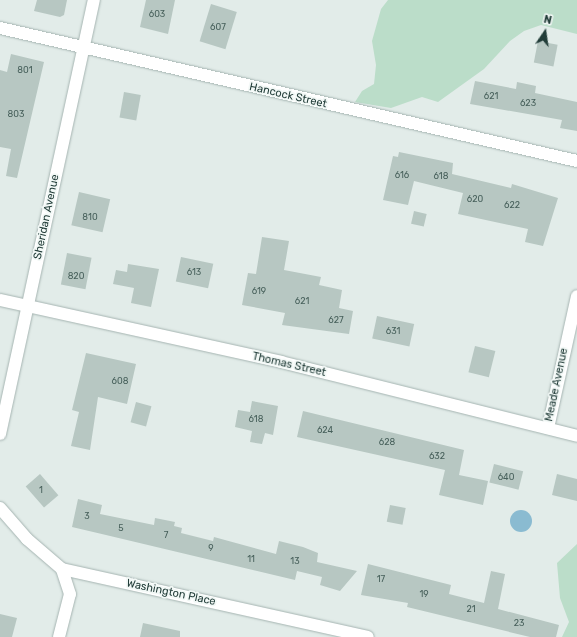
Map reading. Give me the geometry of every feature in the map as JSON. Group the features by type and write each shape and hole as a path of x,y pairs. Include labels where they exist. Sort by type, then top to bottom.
{"street":[{"name":"Sheridan Avenue","path":"0,434 94,0"},
{"name":"Hancock Street","path":"0,28 577,161"},
{"name":"Meade Avenue","path":"548,428 577,296"},
{"name":"Thomas Street","path":"0,300 281,362 577,436"},
{"name":"Washington Place","path":"0,508 27,539 62,569 365,637"},
{"path":"59,637 70,594 62,569"}],"green space":[{"path":"388,0 577,0 577,34 541,25 524,31 510,41 484,69 438,102 422,97 391,108 355,102 362,91 374,84 376,65 372,41 381,9"},
{"path":"577,544 577,637 562,637 569,622 560,598 557,563"}],"water":[{"path":"521,510 529,513 532,521 529,529 521,532 513,529 510,521 513,513"}],"building":[{"path":"37,0 67,0 64,15 60,17 34,11"},
{"path":"146,0 175,0 168,34 140,27"},
{"path":"211,4 237,12 225,49 200,41"},
{"path":"538,41 558,45 553,66 534,63"},
{"path":"11,54 44,62 17,178 6,176 11,149 0,147 0,70 7,72"},
{"path":"475,81 516,89 517,82 536,86 535,93 577,102 577,131 560,128 562,120 470,104"},
{"path":"124,92 141,95 136,121 119,118"},
{"path":"399,152 453,163 452,174 511,188 512,184 558,198 543,246 525,242 528,229 458,214 463,193 414,181 408,205 383,200 393,156 398,157"},
{"path":"79,192 110,199 103,232 71,225"},
{"path":"414,211 427,214 424,227 411,224"},
{"path":"262,237 289,241 284,270 321,277 319,285 342,290 339,308 353,311 349,334 282,325 285,313 242,305 248,273 256,274"},
{"path":"67,253 92,258 85,289 61,284"},
{"path":"181,257 213,264 208,288 176,281"},
{"path":"128,264 159,269 151,307 131,303 134,288 113,284 116,270 127,272"},
{"path":"377,316 414,324 409,346 372,338"},
{"path":"475,346 495,351 489,377 468,372"},
{"path":"86,353 136,364 127,404 98,397 90,450 71,446 79,412 72,410"},
{"path":"252,401 278,406 273,435 265,433 262,444 250,442 252,431 235,427 238,410 250,412"},
{"path":"136,402 151,406 146,426 131,422"},
{"path":"303,411 464,450 459,475 488,481 483,505 439,495 445,470 297,437"},
{"path":"494,464 523,471 519,490 489,482"},
{"path":"40,474 58,495 44,508 26,486"},
{"path":"557,474 577,479 577,501 552,495"},
{"path":"78,499 102,505 100,514 154,525 155,518 175,522 174,526 182,528 181,533 213,541 214,537 276,554 279,541 303,547 318,553 317,562 357,571 340,591 320,585 322,577 297,571 295,580 72,527"},
{"path":"390,505 406,508 402,525 387,522"},
{"path":"368,564 451,585 449,594 484,603 491,571 505,574 498,609 559,625 556,637 530,637 407,607 408,603 361,595"},
{"path":"0,614 17,618 12,637 0,637"},
{"path":"143,623 180,631 180,637 140,637"}]}
